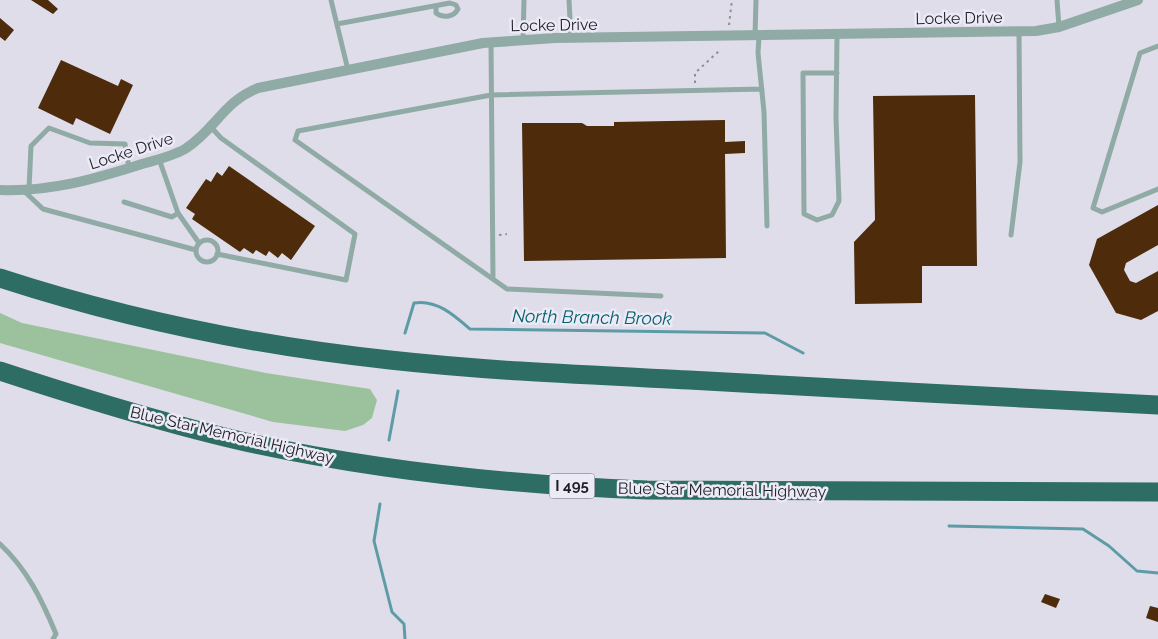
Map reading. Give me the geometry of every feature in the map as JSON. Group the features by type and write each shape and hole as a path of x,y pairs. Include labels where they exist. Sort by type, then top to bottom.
{"highway":[{"path":"0,278 89,304 177,325 277,345 390,360 519,371 1158,405"},
{"name":"Blue Star Memorial Highway","path":"0,371 133,413 232,438 340,460 435,473 569,486 647,490 1158,492"}],"street":[{"name":"Locke Drive","path":"0,190 26,190 78,183 184,150 232,102 243,94 269,85 491,42 1019,32 1059,27 1138,0"}],"lane":[{"path":"331,0 348,70"},
{"path":"523,40 524,0"},
{"path":"569,0 571,39"},
{"path":"756,0 758,53 762,89 767,226"},
{"path":"1057,0 1059,27"},
{"path":"337,24 436,7"},
{"path":"1011,235 1020,162 1019,32"},
{"path":"837,35 839,201 832,215 817,220 804,214 803,73 837,73"},
{"path":"491,42 493,279"},
{"path":"1158,46 1140,53 1092,208 1102,212 1158,189"},
{"path":"661,296 507,289 295,140 298,131 491,95 762,89"},
{"path":"210,126 221,138 355,234 346,280 217,254"},
{"path":"129,168 125,144 90,143 49,128 31,146 26,190 43,209 196,250"},
{"path":"159,159 178,213 200,243"},
{"path":"124,202 172,217 178,213"},
{"path":"211,242 216,247 217,254 213,260 206,262 199,259 196,250 200,243 211,242"},
{"path":"0,544 26,572 44,603 56,634 53,639"}],"path":[{"path":"730,26 732,0"},
{"path":"695,83 695,73 719,50"}],"green space":[{"path":"0,313 22,323 266,373 370,389 377,400 372,418 363,425 345,431 273,422 0,343"}],"building":[{"path":"31,0 48,0 58,9 53,14"},
{"path":"0,18 14,30 5,41 0,37"},
{"path":"61,60 118,86 121,79 133,85 110,134 76,118 73,125 38,108"},
{"path":"975,95 977,266 922,266 922,303 855,304 854,242 875,220 873,96"},
{"path":"725,120 725,142 745,141 745,153 725,154 726,258 524,261 522,123 582,123 587,126 614,126 614,122"},
{"path":"229,166 315,226 291,260 282,253 278,258 269,251 266,256 256,250 253,254 244,248 240,252 192,219 195,214 186,208 206,179 211,182 217,172 222,176"},
{"path":"1158,205 1158,245 1126,263 1124,270 1130,281 1136,283 1158,271 1158,311 1141,320 1116,313 1089,265 1097,239"},
{"path":"1045,594 1060,599 1056,608 1041,602"},
{"path":"1150,606 1158,608 1158,622 1146,618"}],"waterway":[{"name":"North Branch Brook","path":"405,333 414,303 422,302 444,309 470,329 765,333 803,353"},
{"name":"North Branch Brook","path":"389,440 398,391"},
{"name":"North Branch Brook","path":"380,504 374,541 392,612 404,624 405,639"},
{"name":"North Branch Brook","path":"949,526 1083,529 1109,546 1137,571 1158,573"}]}
